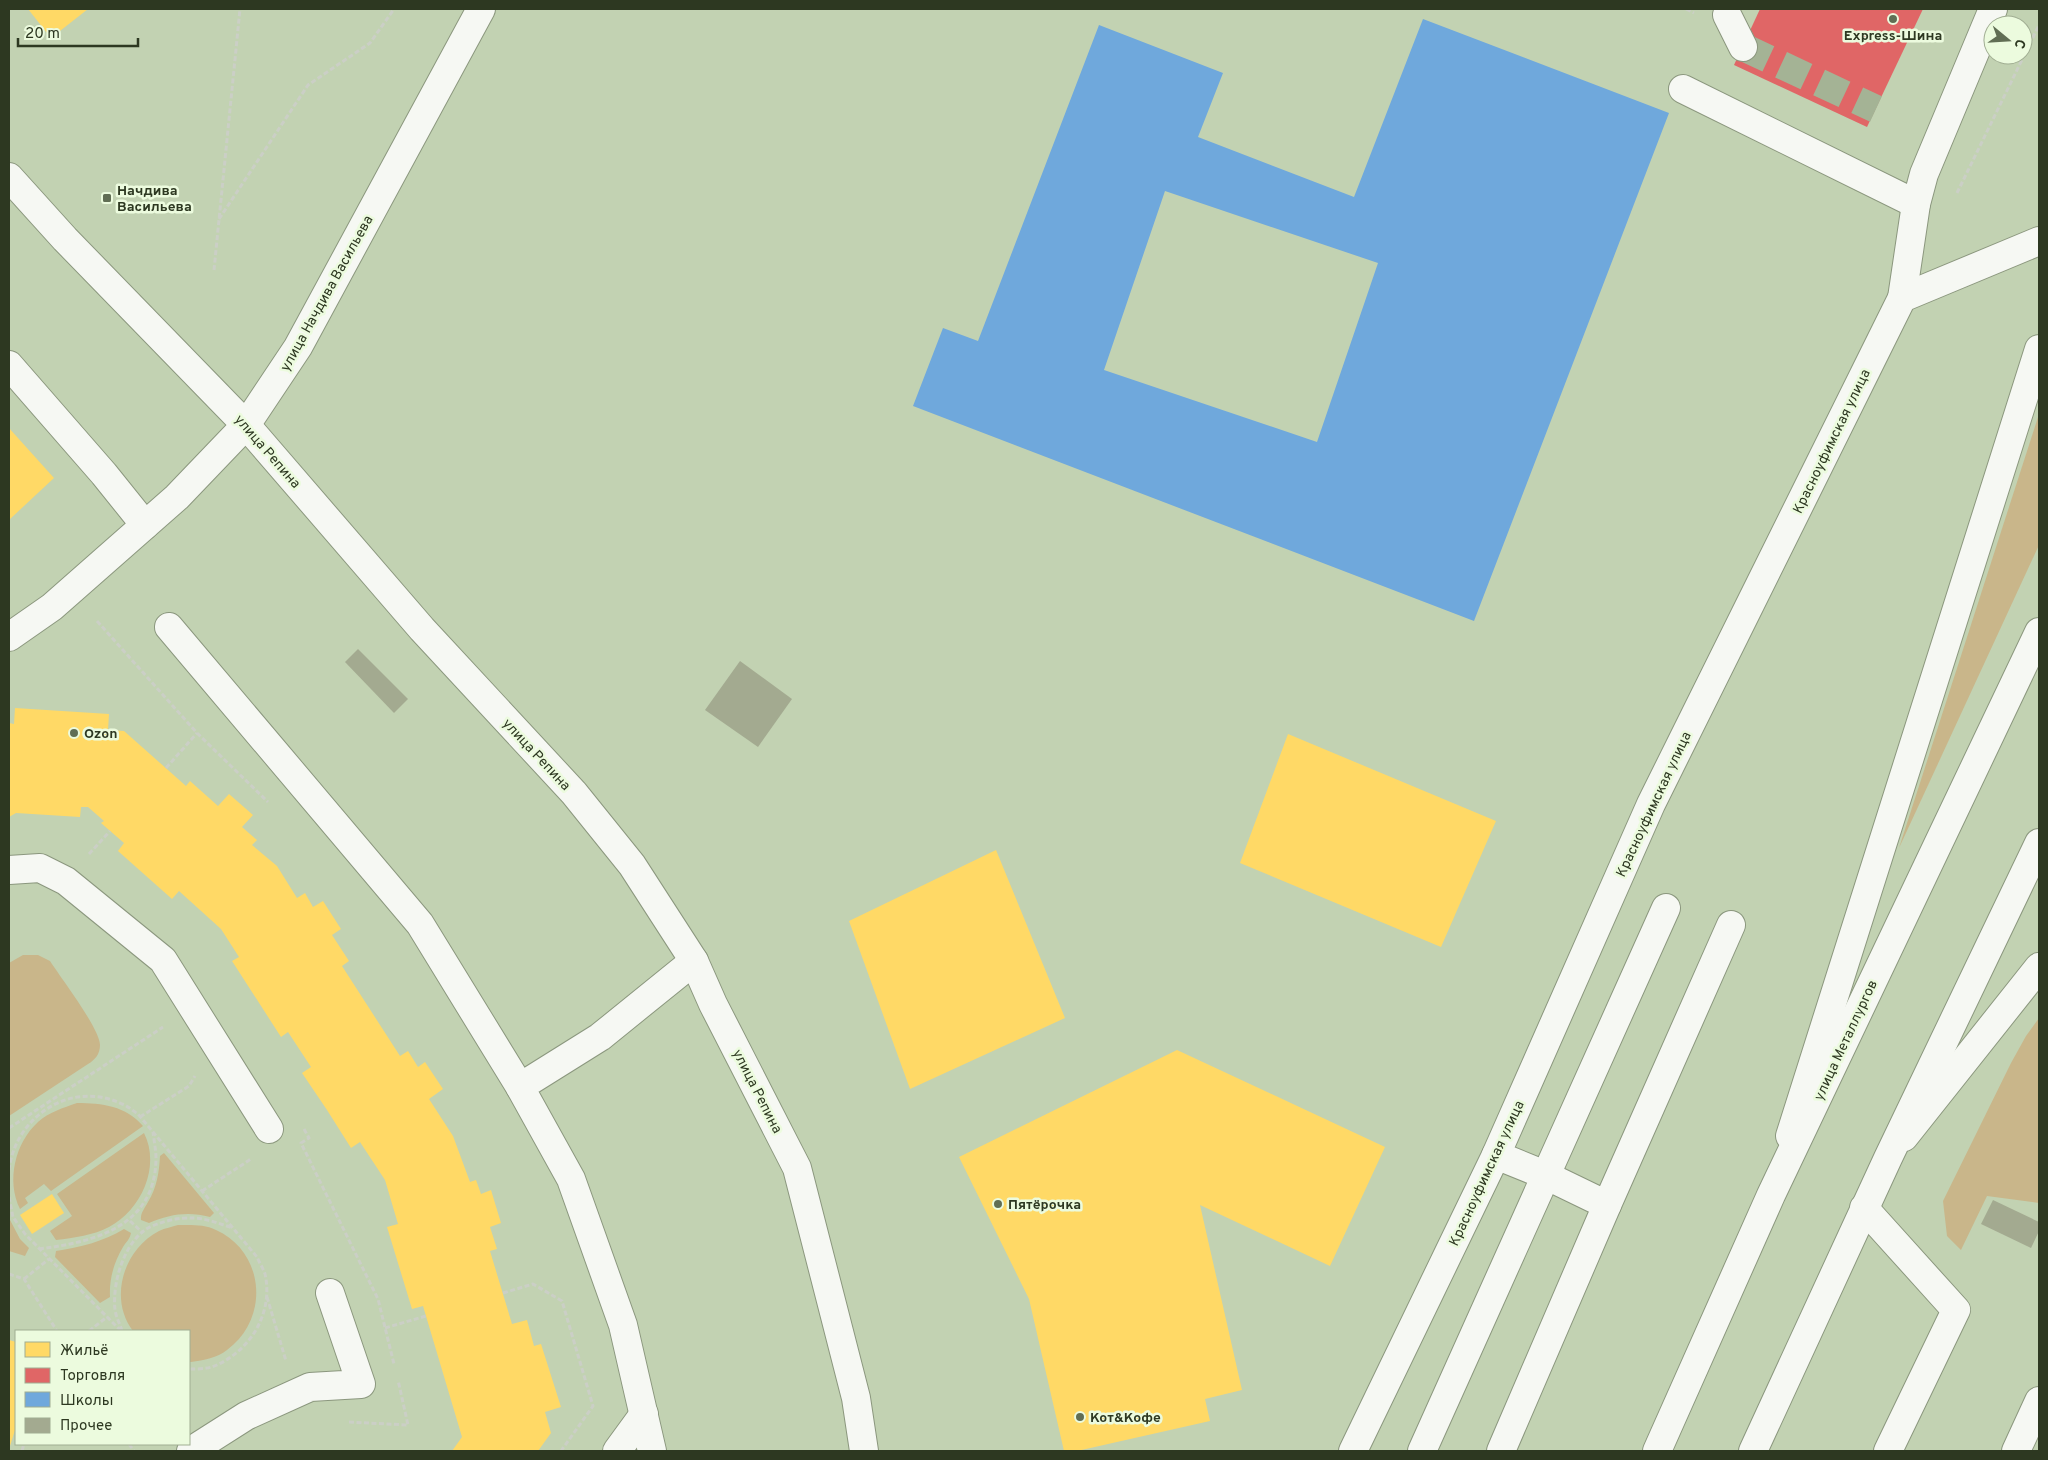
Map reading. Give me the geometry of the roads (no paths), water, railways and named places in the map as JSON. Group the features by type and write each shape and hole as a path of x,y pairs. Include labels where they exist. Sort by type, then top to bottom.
{"street":[{"name":"улица Начдива Васильева","path":"9,636 52,608 177,496 246,425 298,346 481,9"},
{"name":"Красноуфимская улица","path":"1353,1451 1496,1155 1651,804 1902,298 1916,204 1924,174 1993,9"},
{"path":"1727,15 1743,46"},
{"path":"1683,89 1916,204"},
{"name":"улица Репина","path":"9,177 65,239 246,425 422,630 574,793 632,865 694,961 717,1012 797,1168 856,1398 864,1451"},
{"path":"1902,298 2039,241"},
{"path":"1771,1195 2039,349"},
{"path":"9,366 104,474 145,525"},
{"path":"170,627 420,924 520,1087 571,1179 623,1325 652,1451"},
{"name":"улица Металлургов","path":"1657,1451 1771,1195 2039,632"},
{"path":"1753,1451 1864,1208 2039,843"},
{"path":"9,870 40,868 66,881 163,960 269,1129"},
{"path":"1422,1451 1666,908"},
{"path":"1502,1451 1607,1205 1731,925"},
{"path":"520,1087 600,1037 694,961"},
{"path":"1888,1158 2039,968"},
{"path":"1496,1155 1545,1175 1607,1205"},
{"path":"1864,1208 1956,1310 1888,1451"},
{"path":"191,1451 246,1416 310,1387 361,1384 330,1293"},
{"path":"2016,1451 2039,1401"},
{"path":"617,1451 644,1414"}],"tunnel":[{"path":"1743,47 1876,109"}],"place":[{"name":"Express-Шина","path":"1893,19"},
{"name":"Начдива Васильева","path":"107,198"},
{"name":"Ozon","path":"74,733"},
{"name":"Пятёрочка","path":"998,1204"},
{"name":"Кот&Кофе","path":"1080,1417"}]}
